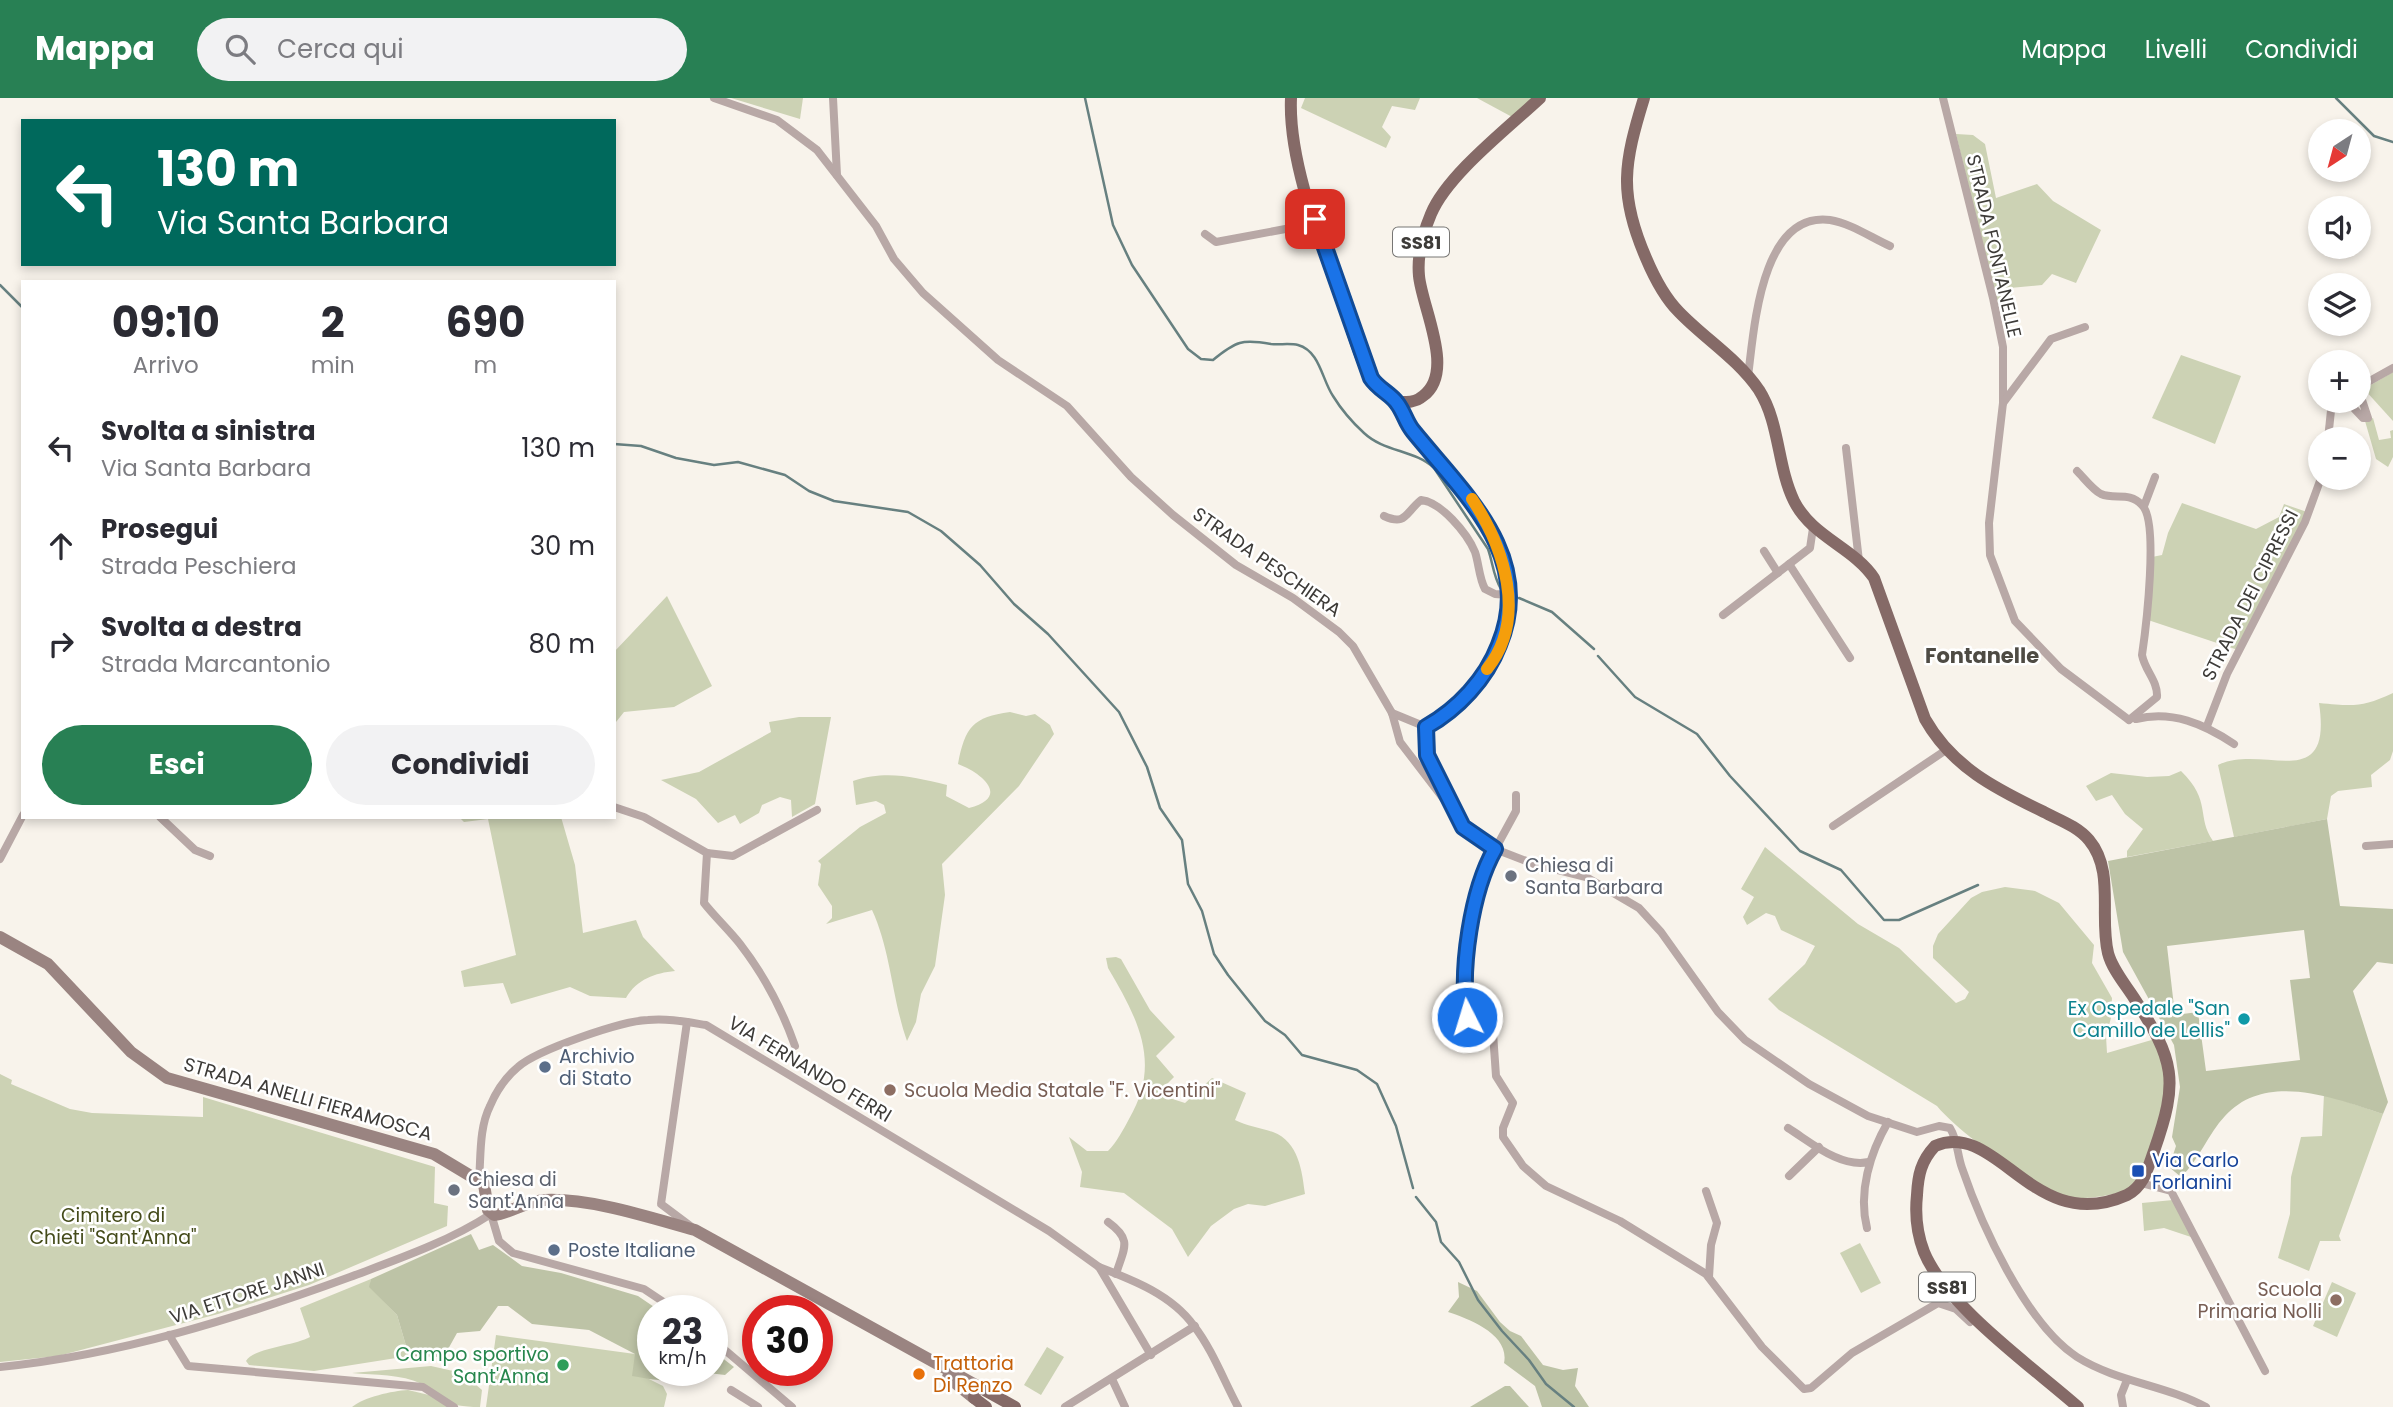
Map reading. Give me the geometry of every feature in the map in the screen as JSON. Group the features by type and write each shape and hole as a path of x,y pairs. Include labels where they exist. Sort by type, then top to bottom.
{"main road":[{"path":"1291,98 1293,141 1322,244 1371,378 1379,389 1396,401"},
{"name":"SS81","path":"1396,401 1407,402 1421,398 1433,386 1437,375 1436,352 1418,274 1422,241 1431,214 1454,180 1539,98"},
{"path":"1644,98 1628,166 1626,199 1633,228 1653,275 1670,302 1748,376 1766,402 1784,477 1795,503 1813,528 1859,561 1874,578 1925,719 1946,750 1982,780 2077,829 2097,853 2104,873 2109,956 2156,1032 2171,1073 2167,1114 2141,1183 2133,1192 2115,1199 2065,1202 2048,1196 1984,1150 1958,1140"},
{"name":"SS81","path":"1958,1140 1935,1146 1918,1173 1917,1230 1925,1254 1948,1288 1993,1333 2078,1407"},
{"path":"978,1393 986,1407"},
{"path":"978,1393 1015,1407"}],"street":[{"name":"STRADA PESCHIERA","path":"714,98 788,126 817,150 876,226 894,260 923,293 998,360 1067,406 1131,477 1173,515 1236,565 1293,598 1339,632 1353,646 1392,713 1399,742 1463,827"},
{"path":"833,98 837,175"},
{"name":"STRADA FONTANELLE","path":"1943,98 2003,347 2003,403 1989,523 1990,555 2015,621 2061,669 2129,720"},
{"path":"1748,376 1759,296 1774,254 1792,232 1809,222 1830,220 1890,246"},
{"path":"1205,234 1216,242 1297,227 1322,244"},
{"name":"STRADA FONTANELLE","path":"2003,403 2051,339 2085,327"},
{"path":"2371,382 2393,368"},
{"path":"1396,401 1410,429 1468,494 1492,528 1508,585 1507,627 1492,663 1467,696 1426,727"},
{"path":"1846,448 1859,561"},
{"path":"2077,471 2102,494 2129,496 2144,506 2149,516 2150,557 2142,655 2147,671 2156,683 2157,697 2129,720"},
{"path":"2144,506 2155,477"},
{"name":"STRADA DEI CIPRESSI","path":"2207,726 2227,674 2305,522 2317,490"},
{"path":"1384,516 1396,522 1404,519 1421,500 1431,501 1471,543 1486,589 1495,594 1508,595"},
{"path":"1723,615 1810,548 1813,528"},
{"path":"1764,551 1778,573"},
{"path":"1789,564 1850,658"},
{"path":"1392,713 1426,727"},
{"path":"2129,720 2164,716 2207,726 2234,744"},
{"path":"1426,727 1427,755 1463,827 1495,849 1534,864 1586,877 1621,894 1639,908 1661,932 1718,1012 1745,1040 1809,1084 1868,1116 1917,1132 1939,1126 1950,1128 1958,1140 1962,1167 2004,1268 2062,1345 2078,1358 2127,1380 2190,1398 2206,1407"},
{"path":"1833,826 1946,750"},
{"path":"1516,795 1516,811 1486,866 1463,961 1464,999 1471,1024 1486,1023 1493,1033 1496,1076 1513,1103 1503,1128 1503,1137 1523,1166 1546,1186 1620,1221 1709,1278 1762,1348 1804,1389 1811,1388 1852,1353 1938,1303 1956,1309 1982,1332 1993,1333"},
{"path":"616,808 644,817 707,853 733,856 817,810"},
{"path":"0,859 21,819"},
{"path":"162,819 195,850 210,856"},
{"path":"2366,846 2393,844"},
{"name":"VIA FERNANDO FERRI","path":"707,853 704,902 760,973 783,1014 795,1046"},
{"name":"STRADA ANELLI FIERAMOSCA","path":"0,937 48,964 131,1052 167,1078 434,1154 481,1182"},
{"name":"VIA FERNANDO FERRI","path":"481,1182 482,1130 489,1108 516,1068 527,1060 582,1038 644,1020 706,1025 1049,1231 1098,1267 1161,1296 1195,1326"},
{"path":"687,1022 661,1204 695,1230 927,1358 978,1393"},
{"path":"1867,1228 1865,1218 1869,1162 1888,1122"},
{"path":"1788,1128 1842,1161 1858,1164 1869,1162"},
{"path":"1789,1176 1819,1147"},
{"path":"481,1182 499,1241 513,1253 643,1289 652,1295"},
{"path":"2141,1183 2171,1191 2229,1310 2265,1371"},
{"path":"1706,1191 1717,1223 1711,1245 1709,1278"},
{"path":"491,1214 497,1216 523,1203 558,1200 647,1217 695,1230"},
{"name":"VIA ETTORE JANNI","path":"0,1367 48,1362 169,1335 298,1296 407,1256 491,1214"},
{"path":"1108,1222 1122,1233 1126,1244 1116,1274"},
{"name":"VIA FERNANDO FERRI","path":"1098,1267 1151,1355"},
{"path":"1065,1407 1195,1326 1238,1407"},
{"path":"169,1335 188,1366 423,1387 454,1407"},
{"path":"728,1353 792,1407"},
{"path":"1112,1379 1125,1407"},
{"path":"2123,1407 2122,1395 2127,1380"},
{"path":"732,1390 758,1407"}],"green space":[{"path":"731,98 803,98 800,119"},
{"path":"1305,98 1420,98 1415,110 1392,106 1382,127 1391,137 1386,148 1301,108"},
{"path":"1477,98 1536,98 1514,118"},
{"path":"1956,134 1973,135 1985,144 1996,198 2037,184 2053,201 2101,230 2076,283 2052,274 2042,285 2010,288 2013,301 1997,305"},
{"path":"2181,355 2241,376 2215,444 2152,418"},
{"path":"2393,372 2393,421 2371,397 2371,385"},
{"path":"2373,418 2379,440 2391,438 2390,431 2393,430 2393,457 2388,467 2376,459 2371,442 2371,427 2367,427 2365,421"},
{"path":"2182,503 2256,529 2279,517 2284,504 2307,512 2238,650 2148,620 2152,557 2162,555 2168,533"},
{"path":"667,596 712,686 674,707 624,712 616,722 616,650"},
{"path":"2393,693 2393,751 2390,760 2371,775 2372,787 2338,791 2331,796 2327,819 2234,837 2218,765 2236,760 2291,761 2305,758 2315,749 2321,731 2319,703 2357,705"},
{"path":"1010,712 1026,716 1035,714 1050,725 1054,734 1019,786 942,864 945,895 935,966 921,994 916,1022 907,1041 883,942 872,910 826,924 832,918 832,906 818,885 821,864 818,861 860,827 886,813 884,805 876,801 856,805 853,781 889,775 911,777 947,785 946,796 969,808 982,803 990,792 988,785 976,773 958,764 964,741 979,721"},
{"path":"799,717 831,717 815,804 792,817 791,800 780,797 762,805 759,813 740,824 735,815 718,823 696,799 661,780 699,772 771,732 769,722"},
{"path":"2181,771 2197,791 2205,824 2213,841 2127,857 2127,851 2143,829 2125,814 2112,795 2096,801 2086,786 2111,773 2147,777 2169,776"},
{"path":"461,819 488,819 464,822"},
{"path":"488,819 562,819 575,865 583,933 636,920 643,937 675,971 647,978 635,986 626,998 590,996 570,987 511,1004 503,983 464,987 461,971 516,955"},
{"path":"2327,819 2340,906 2393,909 2393,964 2377,962 2353,991 2388,1102 2383,1114 2343,1101 2301,1092 2260,1094 2242,1102 2225,1116 2181,1177 2169,1167 2176,1146 2172,1137 2180,1087 2174,1045 2123,952 2108,861","holes":["2304,930 2310,978 2290,980 2300,1060 2206,1071 2198,1012 2175,1015 2167,946"]},
{"path":"1765,847 1858,924 1899,948 1956,1003 1965,999 1969,992 1933,958 1933,946 1938,934 1971,898 1982,892 2005,887 2035,891 2059,903 2094,945 2092,963 2112,998 2111,1018 2106,1036 2107,1053 2155,1039 2161,1057 2164,1096 2161,1115 2149,1153 2132,1189 2079,1198 2048,1189 1977,1143 1937,1106 1779,1010 1768,999 1805,964 1815,946 1781,930 1775,916 1766,913 1747,925 1743,917 1754,897 1741,889"},
{"path":"1106,958 1121,959 1150,1010 1175,1037 1156,1056 1174,1077 1157,1094 1185,1103 1212,1078 1246,1093 1235,1120 1282,1137 1298,1158 1305,1194 1265,1206 1248,1204 1234,1209 1211,1226 1188,1257 1172,1229 1124,1193 1080,1187 1082,1172 1069,1137 1087,1151 1108,1151 1139,1099 1144,1079 1145,1060 1137,1023 1108,968"},
{"name":"Cimitero di Chieti \"Sant'Anna\"","path":"0,1074 12,1080 11,1084 70,1109 92,1113 203,1117 203,1097 435,1167 434,1203 448,1206 447,1226 309,1285 218,1314 58,1356 0,1362"},
{"path":"2324,1094 2383,1114 2339,1236 2341,1241 2320,1241 2309,1271 2278,1258 2290,1214 2291,1177 2301,1137 2322,1136"},
{"path":"2173,1200 2194,1238 2164,1228 2144,1231 2142,1203"},
{"path":"471,1234 479,1250 493,1245 522,1266 561,1273 637,1296 637,1377 632,1376 635,1354 589,1330 532,1324 508,1306 498,1306 480,1331 457,1333 447,1351 440,1357 409,1356 397,1315 369,1287 371,1279"},
{"path":"1860,1243 1881,1283 1861,1293 1840,1253"},
{"path":"371,1279 370,1287 397,1315 409,1356 314,1371 249,1365 246,1361 265,1350 310,1337 300,1308"},
{"path":"1458,1282 1477,1291 1500,1322 1521,1336 1543,1365 1563,1370 1578,1368 1575,1386 1589,1407 1542,1407 1535,1386 1504,1363 1501,1344 1495,1336 1477,1324 1448,1312 1459,1297"},
{"path":"2332,1282 2356,1293 2337,1337 2313,1326"},
{"name":"Campo sportivo Sant'Anna","path":"496,1335 635,1354 637,1386 663,1386 667,1394 664,1407 486,1407"},
{"path":"1047,1347 1064,1357 1041,1395 1024,1385"},
{"path":"431,1366 462,1373 482,1390 480,1407 453,1403 422,1384 405,1378 352,1373"},
{"path":"1505,1386 1510,1386 1529,1407 1470,1407"},
{"path":"408,1390 429,1395 451,1407 352,1407 378,1395"}],"waterway":[{"path":"1085,98 1113,225 1132,265 1188,349 1201,359 1213,360 1234,345 1246,342 1295,344 1305,348 1316,360 1336,401 1364,433 1381,444 1418,458 1434,468 1488,549 1501,589"},
{"path":"2336,98 2374,136 2393,142"},
{"path":"0,285 21,306"},
{"path":"616,444 641,446 676,458 714,465 738,462 785,475 809,491 834,501 908,512 941,531 980,565 1119,712 1147,767 1160,808 1182,840 1188,884 1202,911 1214,954 1228,975 1265,1021 1285,1035 1302,1055 1357,1070 1377,1084 1396,1126 1413,1188"},
{"path":"1519,598 1552,612 1594,649"},
{"path":"1598,656 1635,697 1697,734 1730,776 1800,851 1841,870 1884,920 1899,920 1978,885"},
{"path":"1416,1197 1436,1222 1441,1242 1459,1262 1478,1300 1546,1384 1574,1407"}],"slow traffic":[{"path":"1472,499 1492,528 1508,585 1507,627 1487,669"}],"place":[{"name":"Chiesa di Santa Barbara","path":"1511,876"},
{"name":"Ex Ospedale \"San Camillo de Lellis\"","path":"2244,1019"},
{"name":"Archivio di Stato","path":"545,1067"},
{"name":"Scuola Media Statale \"F. Vicentini\"","path":"890,1090"},
{"name":"Via Carlo Forlanini","path":"2138,1171"},
{"name":"Chiesa di Sant'Anna","path":"454,1190"},
{"name":"Poste Italiane","path":"554,1250"},
{"name":"Scuola Primaria Nolli","path":"2336,1300"},
{"name":"Campo sportivo Sant'Anna","path":"563,1365"},
{"name":"Trattoria Di Renzo","path":"919,1374"}],"district":[{"name":"Fontanelle","path":"1982,655"}],"route":[{"path":"1315,219 1371,378 1379,389 1396,401 1410,429 1468,494 1492,528 1508,585 1507,627 1492,663 1467,696 1426,727 1427,755 1463,827 1472,836 1495,849 1486,866 1463,961 1467,1017"}]}
